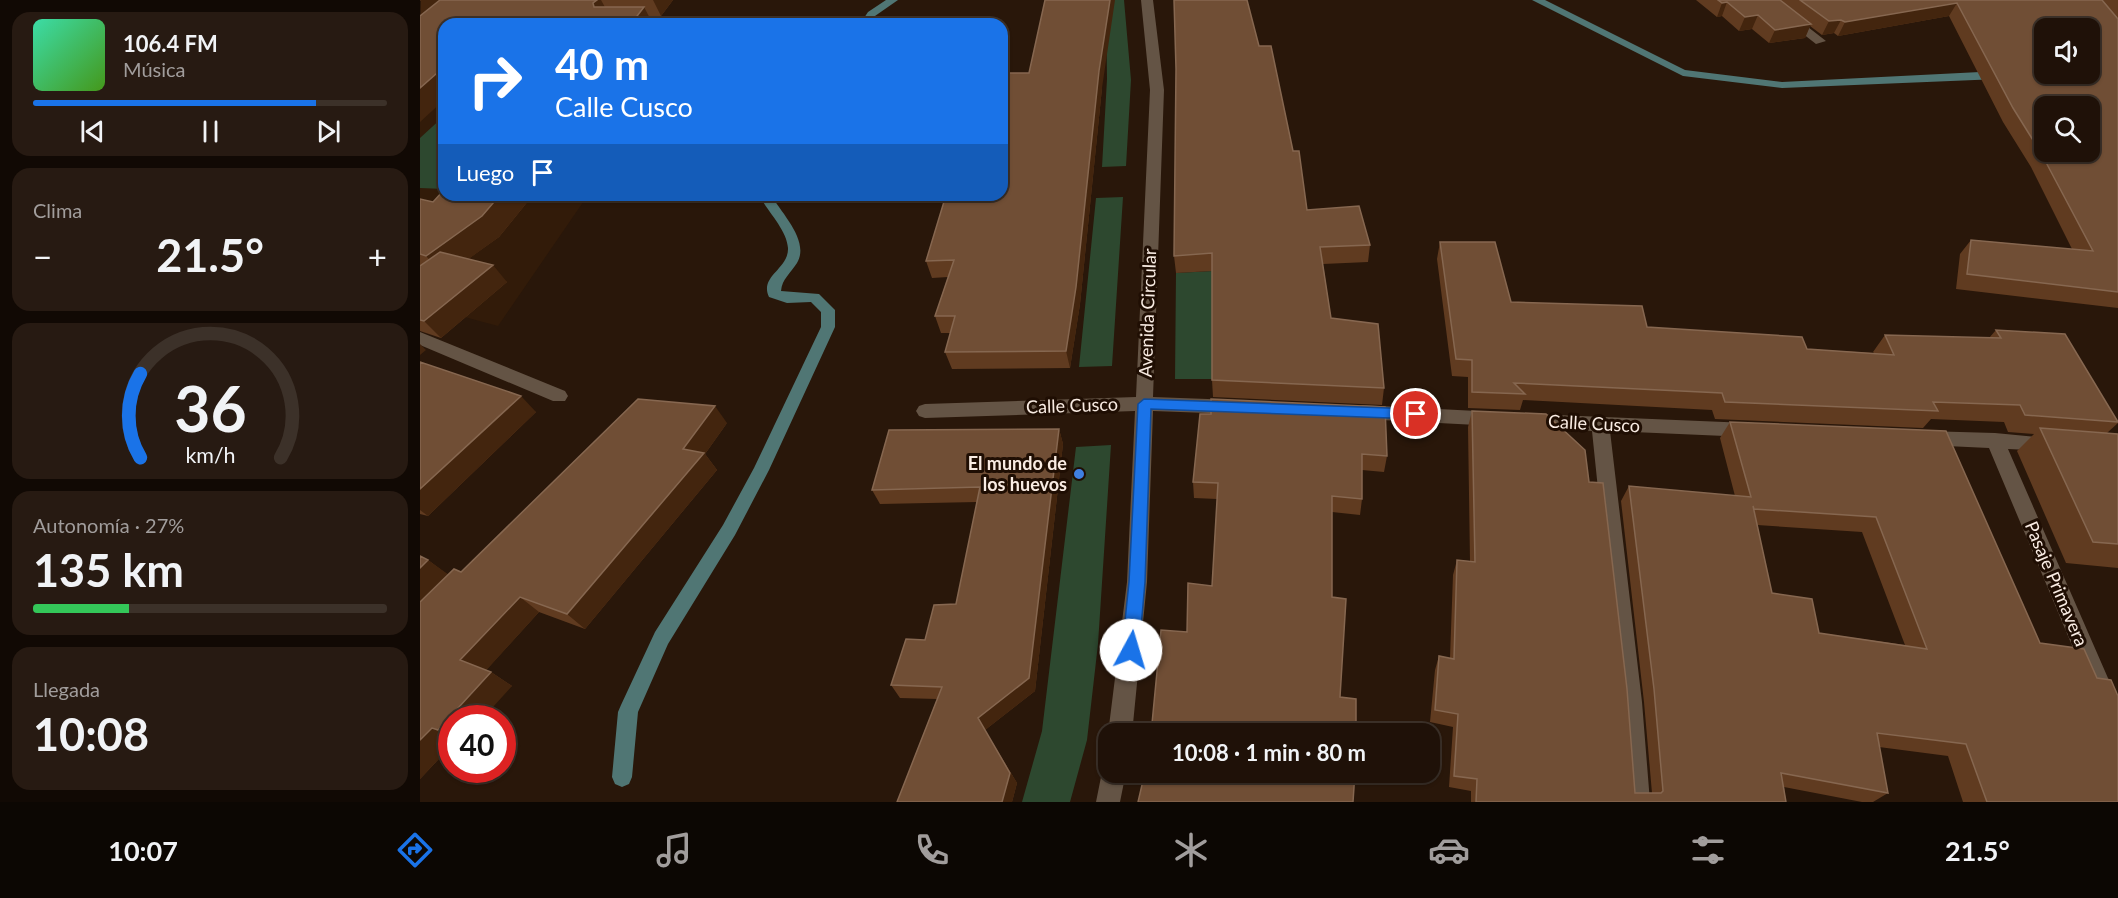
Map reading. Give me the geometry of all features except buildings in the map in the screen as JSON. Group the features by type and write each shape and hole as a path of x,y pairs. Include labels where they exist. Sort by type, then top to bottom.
{"street":[{"name":"Avenida Circular","path":"1121,723 1137,582 1157,90 1147,0"},
{"path":"1766,0 1820,40"},
{"path":"420,338 559,396"},
{"name":"Calle Cusco","path":"925,411 1144,404 1251,408"},
{"name":"Calle Cusco","path":"1346,411 1768,431"},
{"path":"1600,424 1631,702 1638,802"},
{"path":"1911,437 2073,446"},
{"name":"Pasaje Primavera","path":"1995,440 2118,728"},
{"path":"1108,802 1112,783"}],"shaded area":[{"path":"438,48 438,201 584,201 498,326 420,305 420,63"}],"green space":[{"path":"1106,0 1124,0 1131,80 1126,166 1102,167 1107,79"},
{"path":"438,122 438,189 420,188 420,138"},
{"path":"1123,197 1112,366 1079,367 1096,198"},
{"path":"1213,271 1213,379 1175,379 1176,273"},
{"path":"1111,445 1098,644 1087,740 1070,802 1022,802 1042,731 1076,447"}],"waterway":[{"path":"869,18 893,0"},
{"path":"1537,0 1683,73 1782,85 1999,76"},
{"path":"622,777 628,712 661,638 729,530 761,470 828,327 828,310 814,297 787,298 774,294 775,280 793,258 794,248 792,239 768,201"}],"place":[{"name":"El mundo de los huevos","path":"1079,474"}],"route":[{"path":"1131,650 1137,582 1144,404 1416,414"}]}
